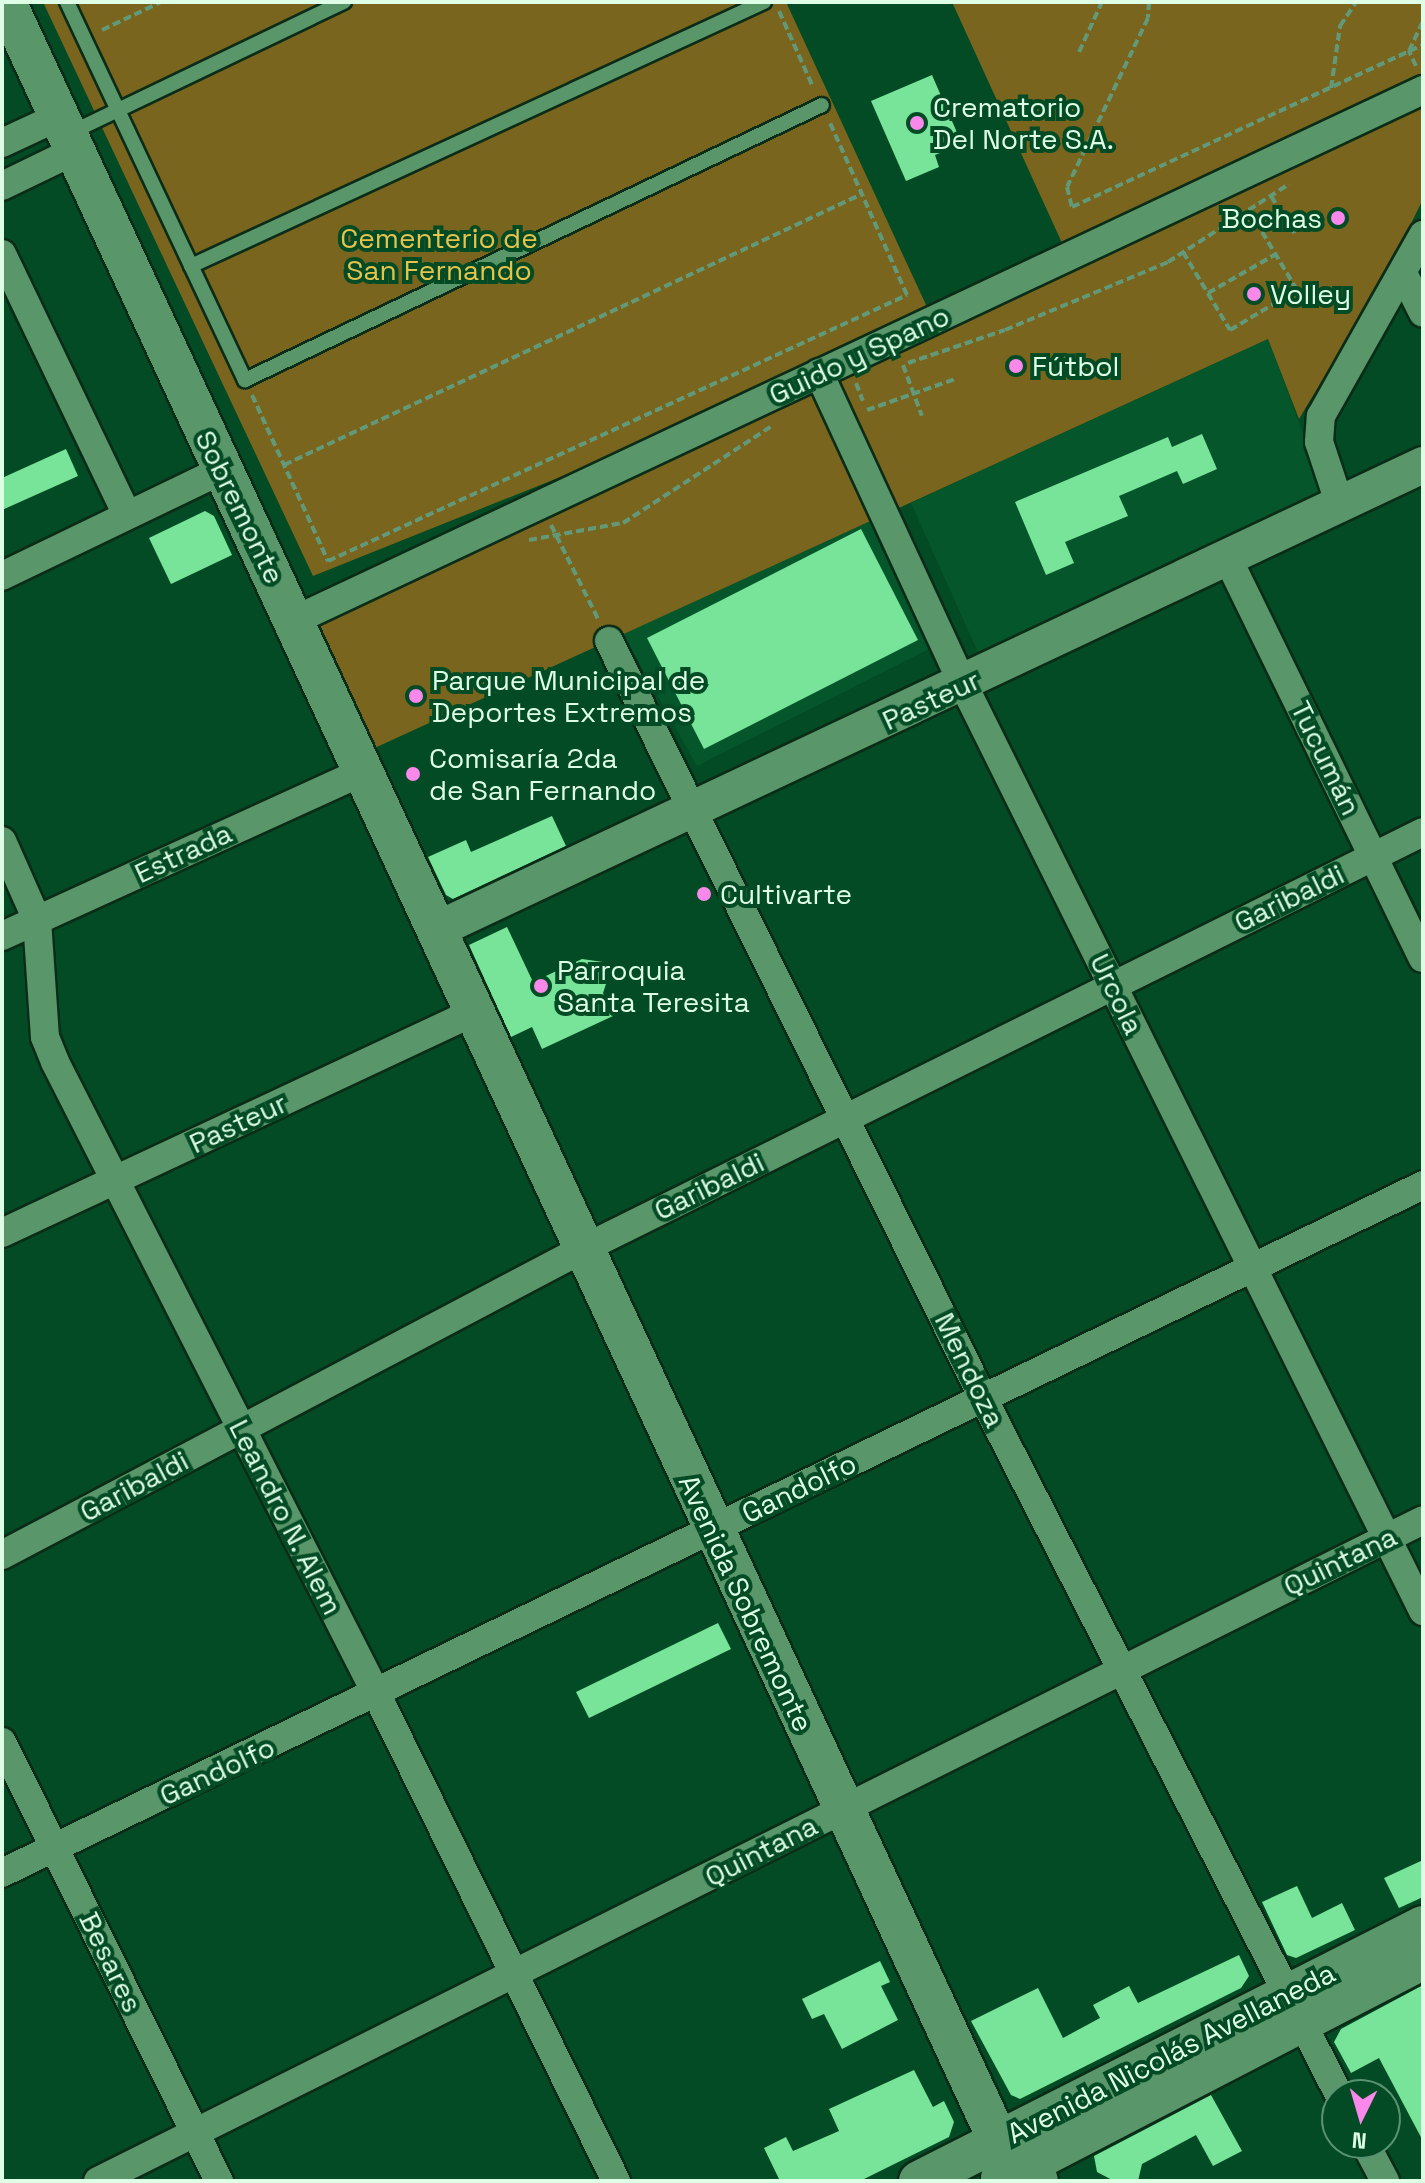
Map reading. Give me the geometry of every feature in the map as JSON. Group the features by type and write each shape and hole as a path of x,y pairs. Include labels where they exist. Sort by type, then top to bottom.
{"main road":[{"name":"Sobremonte","path":"6,2 474,1012"},
{"name":"Avenida Sobremonte","path":"474,1012 581,1250 1012,2167"},
{"name":"Avenida Nicolás Avellaneda","path":"919,2181 1012,2167 1292,2009 1423,1926"},
{"name":"Avenida Nicolás Avellaneda","path":"1292,2009 1423,1959"}],"street":[{"name":"Guido y Spano","path":"295,620 541,504 823,382 1423,90"},
{"path":"2,143 66,134"},
{"path":"2,186 66,134"},
{"path":"1340,505 1319,442 1321,416 1415,287 1423,235"},
{"path":"2,254 127,515"},
{"name":"Urcola","path":"823,382 963,684 1423,1611"},
{"name":"Pasteur","path":"436,930 1423,465"},
{"path":"2,576 222,470"},
{"name":"Tucumán","path":"1228,559 1423,958"},
{"name":"Mendoza","path":"609,641 849,1117 983,1398 1330,2079"},
{"name":"Estrada","path":"2,936 364,771"},
{"name":"Garibaldi","path":"2,1555 581,1250 1423,832"},
{"name":"Leandro N. Alem","path":"2,841 37,920 45,1037 517,1974 616,2181"},
{"name":"Pasteur","path":"2,1233 474,1012"},
{"name":"Gandolfo","path":"2,1873 377,1695 1423,1185"},
{"name":"Quintana","path":"98,2181 1423,1520"},
{"name":"Besares","path":"2,1742 219,2181"},
{"path":"1373,2159 1385,2181"}],"lane":[{"path":"67,2 245,380 822,105"},
{"path":"66,134 344,2"},
{"path":"191,266 764,2"}],"path":[{"path":"84,38 161,2"},
{"path":"245,380 328,561 907,295 775,2"},
{"path":"1079,52 1102,2"},
{"path":"1149,2 1148,18 1067,187 1072,207 1423,45"},
{"path":"1331,88 1340,26 1356,2"},
{"path":"1409,51 1423,21"},
{"path":"1409,51 1423,80"},
{"path":"891,369 1005,330 1183,252 1295,180"},
{"path":"284,465 862,194"},
{"path":"1271,196 1295,234"},
{"path":"1183,252 1230,330 1297,290 1249,210"},
{"path":"1208,293 1276,254"},
{"path":"903,365 922,416"},
{"path":"823,382 867,377"},
{"path":"867,410 955,379"},
{"path":"515,543 623,523 776,423"},
{"path":"541,504 609,641"}],"shaded area":[{"path":"1268,339 1327,498 981,659 911,503"},
{"path":"871,521 929,649 697,766 623,634"}],"green space":[{"name":"Cementerio de San Fernando","path":"43,2 786,2 933,320 1068,256 952,2 1423,2 1423,199 1390,267 1299,419 1268,339 368,751 305,615 800,381 313,576"}],"building":[{"name":"Crematorio Del Norte S.A.","path":"932,75 962,144 935,155 939,167 906,181 871,101"},
{"path":"1202,434 1217,469 1183,484 1177,471 1119,496 1128,516 1065,542 1074,563 1046,575 1015,502 1168,437 1172,447"},
{"path":"66,449 78,476 2,510 2,478"},
{"path":"205,511 214,516 232,555 171,584 149,538"},
{"path":"861,529 918,640 704,749 647,638"},
{"path":"552,816 566,846 453,899 446,895 428,857 466,840 471,852"},
{"name":"Parroquia Santa Teresita","path":"507,927 533,982 582,959 603,962 609,975 603,993 613,1016 542,1049 532,1027 511,1037 469,945"},
{"path":"718,1623 731,1649 589,1718 576,1692"},
{"path":"1423,1860 1423,1897 1399,1908 1384,1878"},
{"path":"1297,1886 1312,1918 1342,1903 1355,1930 1296,1958 1287,1955 1262,1902"},
{"path":"1239,1955 1249,1976 1241,1988 1020,2099 1011,2095 971,2021 1038,1988 1063,2038 1100,2018 1093,2005 1129,1986 1138,2003"},
{"path":"880,1961 890,1982 881,1986 898,2020 842,2049 824,2014 812,2019 802,1999"},
{"path":"1423,1985 1423,2141 1401,2100 1401,2079 1390,2079 1379,2058 1351,2073 1334,2042 1341,2029"},
{"path":"914,2070 933,2107 944,2101 954,2122 949,2137 860,2181 780,2181 764,2148 786,2137 793,2151 839,2131 829,2109"},
{"path":"1211,2095 1242,2151 1213,2166 1196,2135 1142,2164 1138,2181 1114,2181 1097,2172 1094,2156"}],"place":[{"name":"Crematorio Del Norte S.A.","path":"917,123"},
{"name":"Bochas","path":"1338,218"},
{"name":"Volley","path":"1254,294"},
{"name":"Fútbol","path":"1016,366"},
{"name":"Parque Municipal de Deportes Extremos","path":"416,696"},
{"name":"Comisaría 2da de San Fernando","path":"413,774"},
{"name":"Cultivarte","path":"704,894"},
{"name":"Parroquia Santa Teresita","path":"541,986"}]}
